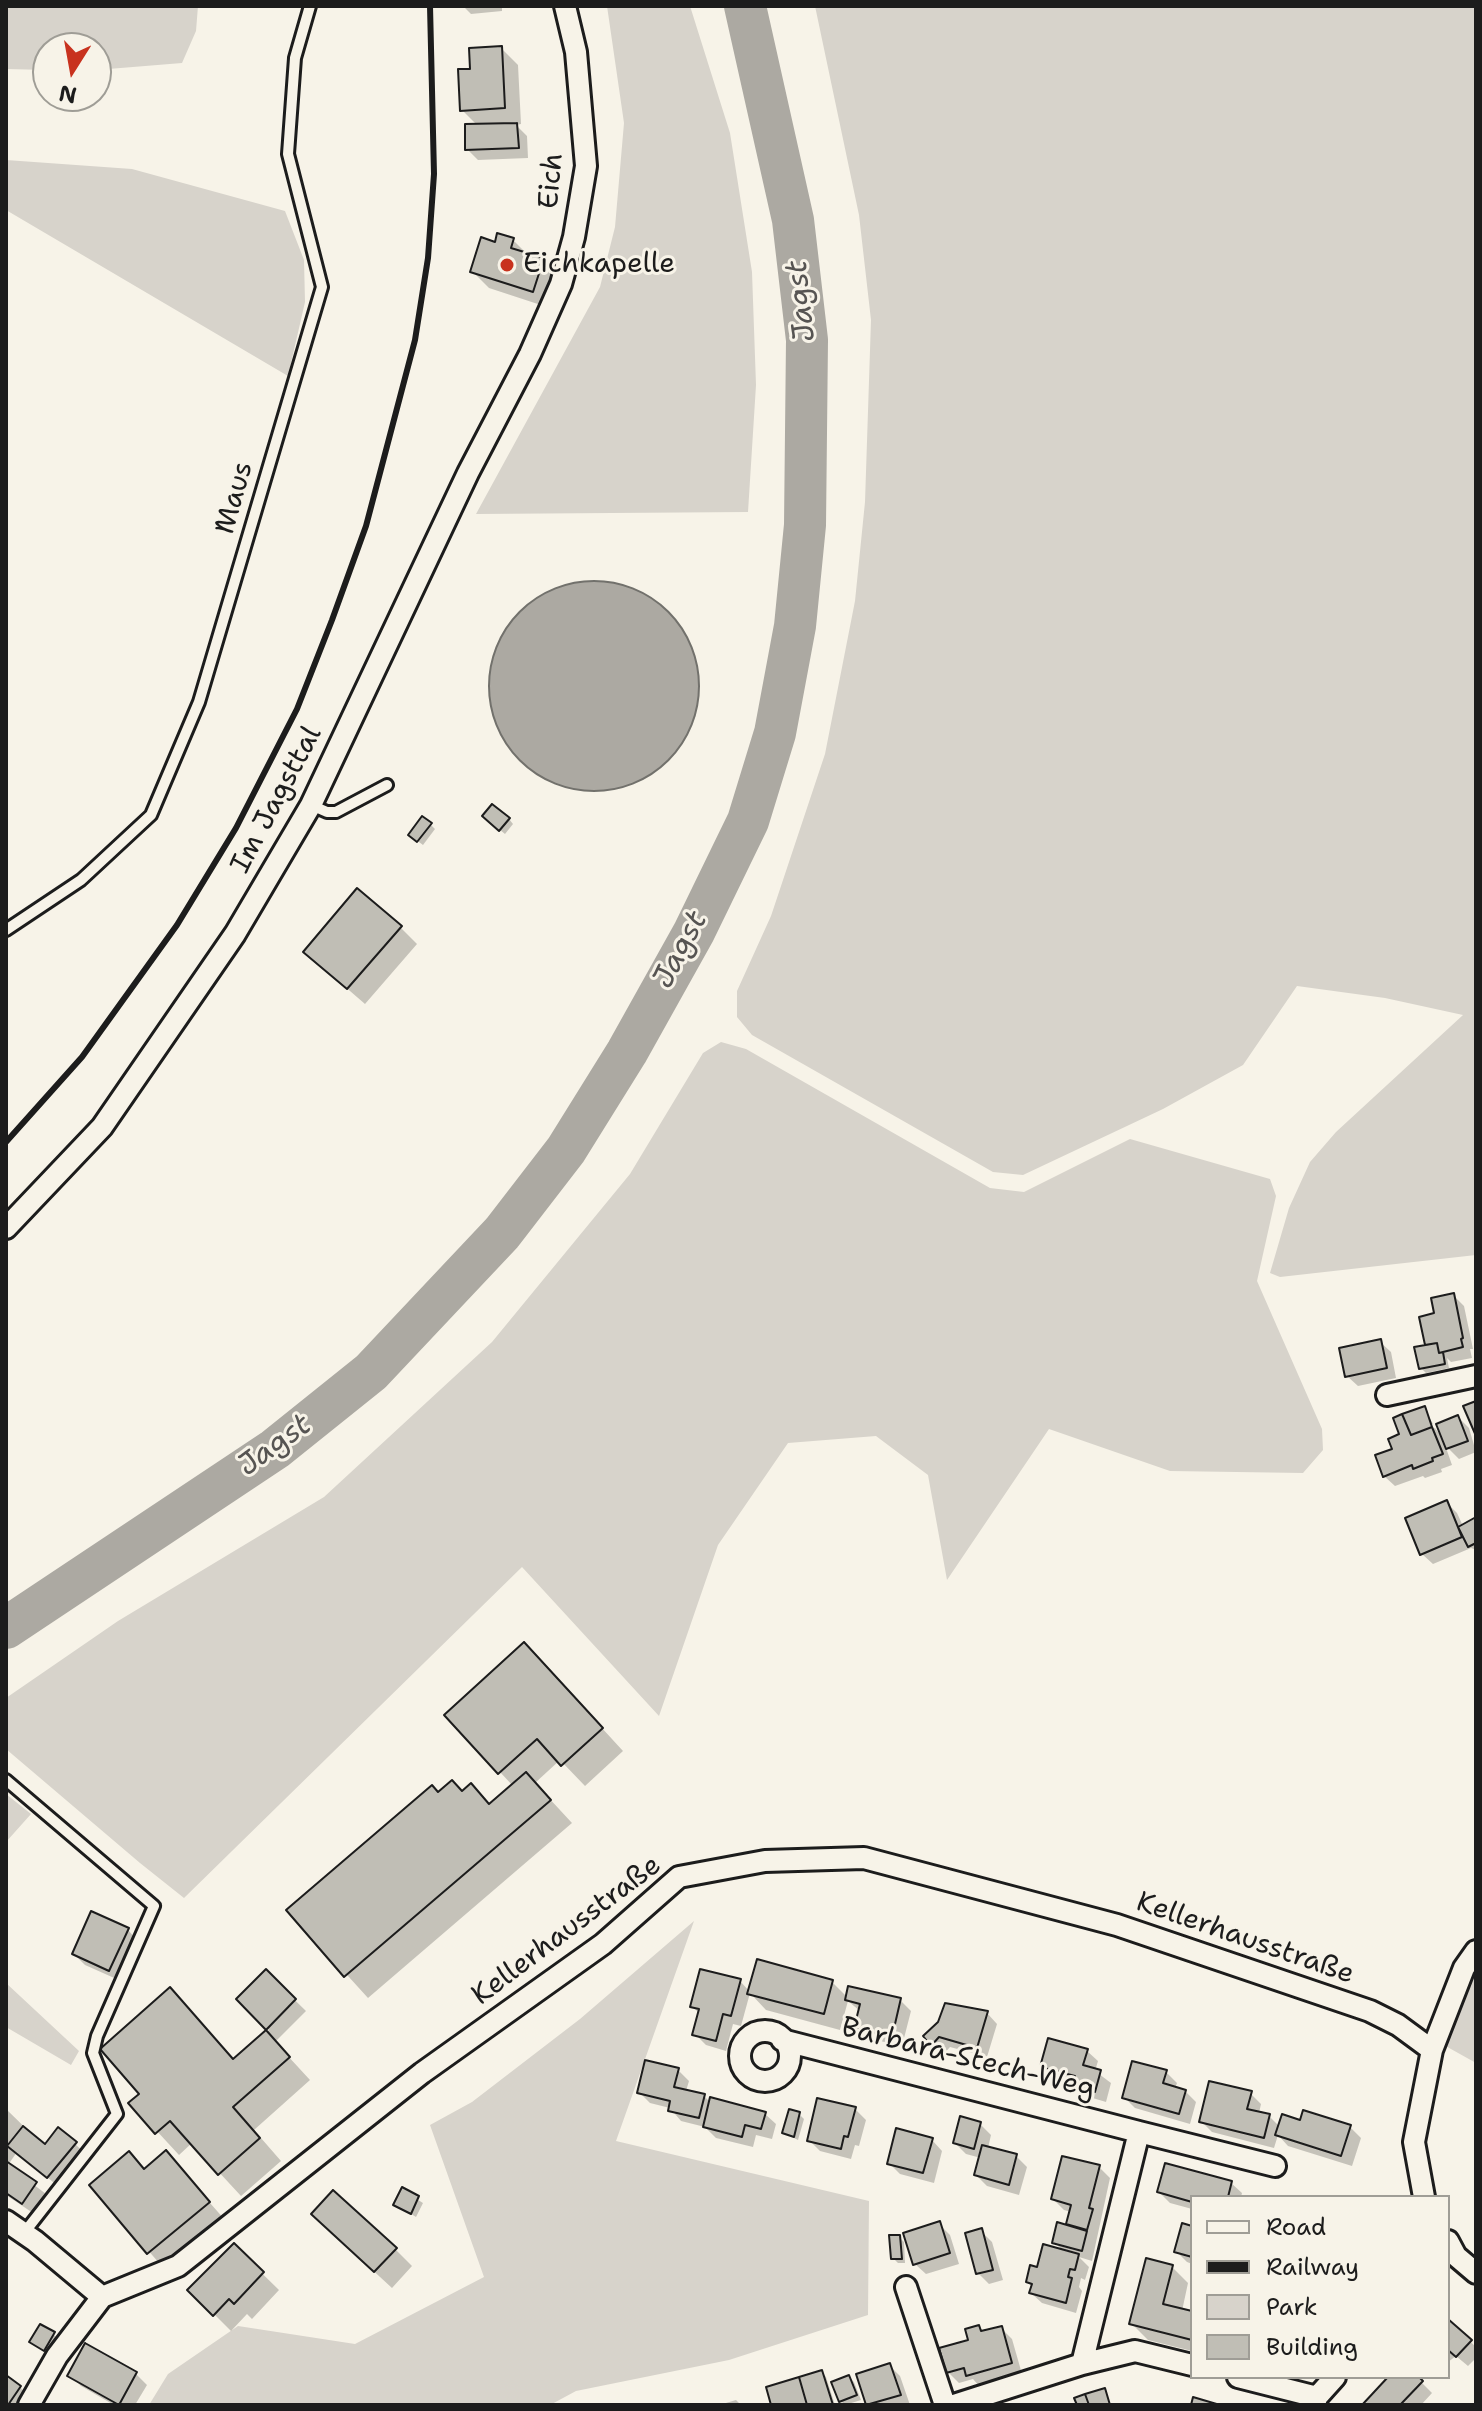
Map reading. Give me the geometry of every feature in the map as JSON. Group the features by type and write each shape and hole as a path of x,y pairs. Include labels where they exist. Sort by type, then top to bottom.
{"street":[{"name":"Eich","path":"530,354 561,284 574,237 586,166 576,52 565,6"},
{"name":"Im Jagsttal","path":"6,1228 102,1127 235,934 311,805 468,473 530,354"},
{"path":"1387,1395 1476,1376"},
{"name":"Kellerhausstraße","path":"102,2297 178,2266 422,2073 603,1944 679,1877 765,1861 864,1858 1117,1925 1370,2011 1398,2025 1432,2050"},
{"path":"1424,2195 1414,2142 1432,2050 1464,1968 1476,1951"},
{"name":"Barbara-Stech-Weg","path":"782,2040 1275,2166"},
{"path":"1082,2364 1139,2132"},
{"path":"6,2221 102,2297 57,2356 29,2405"},
{"path":"1451,2253 1476,2273"},
{"path":"906,2287 945,2405"},
{"path":"954,2405 1082,2364 1135,2351 1190,2365"},
{"path":"1244,2379 1316,2401 1333,2379"}],"lane":[{"name":"Maus","path":"6,930 81,880 151,815 199,702 322,287 288,154 295,58 310,6"},
{"path":"311,805 327,812 336,812 387,785"},
{"path":"6,1780 154,1906 97,2036 93,2053 117,2114 24,2233"}],"green space":[{"path":"6,6 198,6 196,31 182,63 112,69 112,32 32,32 32,70 6,69"},
{"path":"607,6 690,6 730,133 752,272 756,385 748,512 476,514 600,287 615,227 624,123"},
{"path":"815,6 1476,6 1476,1255 1280,1277 1270,1273 1289,1208 1310,1162 1336,1132 1463,1015 1385,998 1297,986 1243,1065 1163,1109 1023,1175 993,1172 752,1035 737,1017 737,991 771,916 825,754 855,601 865,502 871,320 859,215"},
{"path":"6,160 132,169 285,211 304,260 305,302 288,376 6,210"},
{"path":"721,1042 746,1049 990,1188 1024,1192 1130,1139 1270,1179 1276,1196 1257,1281 1322,1429 1323,1450 1303,1473 1170,1471 1049,1429 947,1580 928,1475 876,1436 788,1443 718,1545 659,1716 522,1567 184,1898 6,1749 6,1698 118,1621 324,1497 492,1342 630,1174 703,1053"},
{"path":"6,1794 31,1814 6,1842"},
{"path":"694,1921 616,2141 869,2201 868,2315 729,2360 576,2391 550,2405 149,2405 168,2374 238,2326 355,2344 484,2277 430,2125 472,2102 580,2019"},
{"path":"1476,1971 1476,2063 1442,2044"},
{"path":"6,1983 79,2051 71,2065 6,2027"}],"shaded area":[{"path":"594,581 634,589 652,598 668,612 682,628 691,646 699,686 691,726 682,744 668,760 652,774 634,783 594,791 554,783 536,774 520,760 506,744 497,726 489,686 497,646 506,628 520,612 536,598 554,589"}],"building":[{"path":"502,46 505,108 460,111 458,69 470,69 469,48"},
{"path":"517,123 519,148 465,150 465,124"},
{"name":"Eichkapelle","path":"497,233 514,238 511,248 544,258 533,292 470,272 481,237 495,242"},
{"path":"492,804 510,818 499,831 482,816"},
{"path":"422,816 432,823 417,842 408,835"},
{"path":"357,888 402,926 347,989 303,952"},
{"path":"1454,1293 1463,1347 1439,1353 1437,1343 1425,1345 1419,1317 1434,1313 1431,1298"},
{"path":"1381,1339 1387,1368 1345,1377 1339,1348"},
{"path":"1437,1343 1439,1353 1443,1352 1445,1364 1419,1369 1414,1347"},
{"path":"1476,1401 1476,1436 1463,1406"},
{"path":"1425,1406 1432,1427 1411,1435 1402,1414"},
{"path":"1402,1414 1411,1435 1432,1427 1443,1454 1413,1469 1412,1465 1383,1477 1375,1455 1392,1449 1388,1439 1399,1434 1393,1418"},
{"path":"1458,1415 1468,1441 1446,1449 1436,1424"},
{"path":"1447,1500 1462,1537 1420,1555 1405,1518"},
{"path":"1476,1517 1476,1543 1468,1547 1458,1527"},
{"path":"524,1642 603,1728 561,1766 537,1739 498,1774 444,1715"},
{"path":"526,1772 551,1800 344,1977 286,1910 432,1785 438,1792 452,1780 462,1791 471,1783 489,1804"},
{"path":"91,1911 129,1928 109,1971 72,1954"},
{"path":"757,1959 833,1980 824,2014 747,1994"},
{"path":"266,1969 296,1999 266,2030 236,1999"},
{"path":"700,1969 741,1979 731,2016 723,2014 716,2041 692,2035 699,2009 690,2007"},
{"path":"848,1986 901,1998 892,2037 854,2028 860,2004 845,2000"},
{"path":"170,1987 233,2059 266,2030 290,2057 233,2107 260,2138 218,2175 170,2121 155,2134 128,2103 139,2094 100,2049"},
{"path":"945,2003 988,2011 977,2048 939,2037 931,2046 923,2036 938,2022"},
{"path":"1048,2038 1088,2049 1083,2065 1101,2070 1095,2092 1073,2086 1075,2076 1040,2067"},
{"path":"645,2060 679,2068 674,2087 705,2094 699,2118 668,2111 670,2101 637,2093"},
{"path":"1132,2061 1167,2070 1163,2083 1186,2090 1179,2114 1122,2098"},
{"path":"1209,2081 1252,2091 1247,2109 1270,2114 1264,2138 1199,2122"},
{"path":"710,2097 766,2112 761,2129 745,2125 742,2137 703,2127"},
{"path":"817,2098 856,2107 848,2137 844,2136 841,2149 807,2141"},
{"path":"789,2109 800,2112 794,2137 782,2133"},
{"path":"1303,2110 1351,2125 1341,2156 1275,2135 1282,2114 1300,2120"},
{"path":"960,2116 981,2122 974,2149 953,2143"},
{"path":"23,2126 45,2144 58,2127 77,2142 47,2178 7,2146"},
{"path":"896,2128 933,2138 923,2173 887,2164"},
{"path":"982,2145 1017,2154 1009,2185 974,2175"},
{"path":"166,2150 210,2202 147,2254 89,2185 129,2151 144,2169"},
{"path":"1062,2156 1100,2165 1087,2230 1066,2224 1071,2205 1051,2199"},
{"path":"6,2161 37,2182 22,2204 6,2193"},
{"path":"1165,2163 1232,2181 1228,2195 1190,2195 1190,2201 1157,2192"},
{"path":"402,2187 419,2196 411,2214 393,2205"},
{"path":"333,2190 397,2248 374,2272 311,2214"},
{"path":"940,2221 950,2253 913,2265 903,2233"},
{"path":"1057,2222 1087,2231 1082,2251 1052,2243"},
{"path":"1182,2223 1190,2225 1190,2256 1174,2252"},
{"path":"982,2228 993,2270 976,2274 965,2233"},
{"path":"889,2235 900,2235 902,2259 891,2259"},
{"path":"234,2243 264,2272 234,2304 229,2299 213,2316 187,2290"},
{"path":"1043,2244 1079,2254 1075,2270 1070,2269 1068,2277 1072,2278 1066,2303 1029,2293 1032,2284 1026,2282 1030,2265 1037,2267"},
{"path":"1146,2258 1173,2265 1163,2304 1190,2311 1190,2339 1129,2324"},
{"path":"1450,2321 1472,2340 1456,2357 1450,2352"},
{"path":"40,2324 55,2332 44,2351 29,2342"},
{"path":"979,2325 981,2331 1002,2326 1012,2363 966,2376 964,2368 946,2373 939,2348 968,2340 965,2329"},
{"path":"85,2343 137,2372 119,2405 67,2376"},
{"path":"890,2363 901,2395 866,2405 856,2374"},
{"path":"822,2370 833,2405 807,2405 799,2377"},
{"path":"6,2375 21,2386 8,2405 6,2405"},
{"path":"849,2375 857,2395 839,2402 831,2382"},
{"path":"799,2377 807,2405 771,2405 766,2387"},
{"path":"1386,2379 1423,2381 1400,2405 1362,2405"},
{"path":"1105,2388 1110,2405 1089,2405 1085,2394"},
{"path":"1085,2394 1089,2405 1077,2405 1074,2398"},
{"path":"1193,2397 1220,2405 1191,2405"}],"waterway":[{"name":"Jagst","path":"6,1628 275,1449 371,1372 502,1233 566,1150 627,1052 694,932 748,821 775,733 795,626 805,525 807,340 793,220 745,6"}],"railway":[{"path":"6,1142 82,1057 177,925 236,828 297,709 332,620 366,526 415,340 428,258 434,174 430,6"}],"place":[{"name":"Eichkapelle","path":"507,265"}]}
